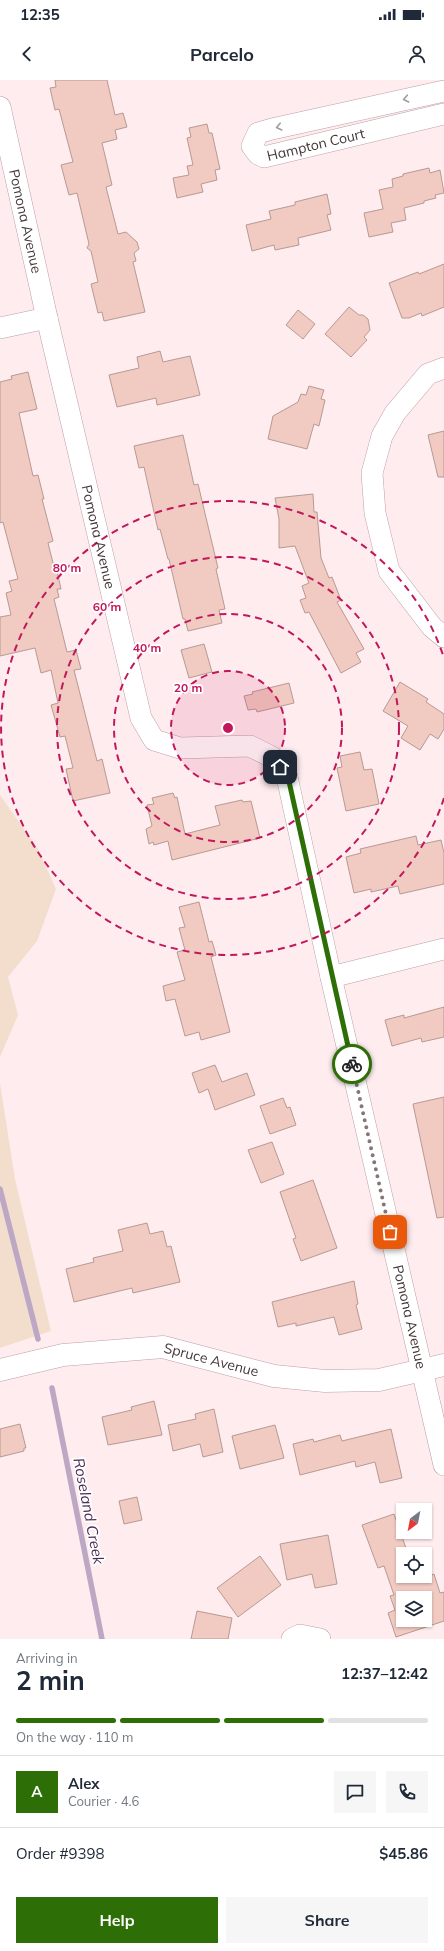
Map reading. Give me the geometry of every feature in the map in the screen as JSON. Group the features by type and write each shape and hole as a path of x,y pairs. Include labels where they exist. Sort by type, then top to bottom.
{"street":[{"name":"Hampton Court","path":"444,91 258,133 252,146 258,154 264,157 444,114"},
{"name":"Pomona Avenue","path":"0,107 47,318 141,718 154,740 180,748 250,746 272,757 288,777 331,977 444,1466"},
{"path":"0,328 47,318"},
{"path":"444,368 428,374 395,413 382,436 372,473 375,513 389,571 432,627 444,637"},
{"path":"331,977 444,949"},
{"name":"Spruce Avenue","path":"0,1370 63,1355 163,1347 281,1377 325,1380 379,1380 422,1372 444,1365"},
{"path":"292,1639 300,1635 320,1639"}],"shaded area":[{"path":"0,795 38,849 56,889 37,941 8,977 18,1015 0,1057"},
{"path":"0,1083 15,1179 51,1331 0,1348"}],"building":[{"path":"55,80 107,80 115,115 123,113 127,127 115,130 117,139 102,143 112,185 106,187 118,234 126,232 137,242 139,249 134,253 136,261 133,262 145,312 104,321 102,312 98,313 91,284 98,282 91,251 87,248 89,244 77,193 69,195 61,165 73,162 59,109 55,110 50,88 56,87"},
{"path":"207,124 209,133 212,133 220,169 215,170 217,180 201,184 203,192 177,198 173,178 189,175 187,166 193,165 187,138 191,137 189,128"},
{"path":"429,168 430,173 440,170 444,193 435,195 436,198 424,201 424,203 404,208 406,220 391,223 393,232 369,237 364,213 383,209 379,190 393,187 392,179 403,176 403,174"},
{"path":"327,194 331,214 327,215 331,230 298,238 299,245 275,250 274,245 252,251 246,225 271,219 269,211 295,205 295,202"},
{"path":"444,264 444,307 422,316 421,313 409,318 402,318 389,283 418,272 419,274"},
{"path":"349,307 359,315 363,315 368,319 370,330 364,337 367,340 351,357 325,334"},
{"path":"298,310 315,324 303,339 286,325"},
{"path":"160,351 163,362 190,356 200,395 157,405 156,398 117,407 109,375 139,368 137,357"},
{"path":"28,372 37,409 19,413 33,476 38,475 44,499 42,499 53,541 48,543 61,589 57,589 59,597 54,599 67,652 76,650 81,669 74,670 97,761 102,759 110,793 73,801 66,769 73,768 65,736 60,737 51,705 58,703 51,670 41,673 35,648 0,656 0,617 11,615 6,593 12,591 9,581 18,579 3,522 0,523 0,382 12,379 11,376"},
{"path":"309,386 324,390 321,399 325,400 319,426 314,424 307,449 268,439 273,416 298,402 301,394 306,395"},
{"path":"444,431 444,477 438,477 428,435"},
{"path":"183,435 194,485 198,484 218,568 216,569 225,609 219,610 222,623 188,631 185,619 183,619 169,559 160,529 158,530 144,467 139,468 134,446"},
{"path":"313,494 314,512 317,512 321,558 329,578 332,577 341,600 337,602 364,649 356,653 361,662 341,673 309,612 305,613 300,600 306,598 302,586 309,583 295,546 279,548 279,519 275,498"},
{"path":"204,644 212,672 189,678 181,650"},
{"path":"400,682 428,699 426,702 444,714 444,729 438,739 430,734 420,750 401,738 408,726 383,711"},
{"path":"289,683 294,703 257,712 256,709 248,710 244,696 253,694 252,692"},
{"path":"360,752 364,770 372,769 379,804 346,811 337,768 342,767 340,756"},
{"path":"173,793 175,798 177,797 185,834 220,825 215,806 242,800 243,802 251,801 260,838 172,860 168,841 154,845 153,842 149,844 146,829 152,826 147,805 154,804 152,798"},
{"path":"416,836 418,845 441,840 444,853 444,884 400,894 398,886 371,892 371,889 354,893 346,857 361,853 360,849"},
{"path":"199,902 209,942 212,941 216,955 211,957 230,1032 201,1040 199,1032 185,1036 175,999 166,1001 163,986 185,980 177,952 185,950 179,928 185,927 179,907"},
{"path":"444,1007 444,1037 422,1042 421,1038 392,1046 385,1020 404,1015 404,1018"},
{"path":"215,1065 222,1082 247,1073 255,1095 215,1110 208,1089 199,1093 192,1073"},
{"path":"444,1097 444,1217 437,1218 413,1104"},
{"path":"283,1098 287,1108 290,1107 296,1125 270,1134 260,1106"},
{"path":"272,1142 284,1174 261,1183 248,1150"},
{"path":"313,1180 337,1248 301,1261 293,1239 296,1238 280,1192"},
{"path":"147,1223 150,1234 163,1231 167,1247 171,1246 180,1282 133,1293 132,1288 74,1302 66,1269 94,1262 93,1258 123,1251 118,1230"},
{"path":"354,1281 358,1304 356,1305 362,1329 339,1335 334,1317 296,1326 296,1323 278,1327 272,1302"},
{"path":"154,1401 162,1435 108,1445 102,1417 132,1410 131,1407"},
{"path":"214,1409 223,1452 203,1457 200,1444 173,1451 168,1425 196,1419 195,1414"},
{"path":"20,1424 26,1448 24,1448 24,1451 0,1457 0,1429"},
{"path":"275,1425 284,1458 240,1469 232,1436"},
{"path":"391,1429 402,1478 380,1483 375,1462 356,1467 355,1461 300,1475 293,1444 313,1439 314,1442 340,1435 342,1441"},
{"path":"137,1497 142,1520 124,1524 119,1501"},
{"path":"394,1514 396,1520 396,1539 403,1539 406,1547 396,1547 396,1583 432,1583 432,1575 434,1574 440,1593 444,1592 444,1621 432,1625 432,1591 396,1591 396,1627 426,1627 396,1637 388,1613 395,1610 390,1596 394,1595 384,1566 378,1568 362,1525"},
{"path":"328,1535 337,1584 315,1588 312,1574 287,1580 280,1544"},
{"path":"260,1556 281,1585 238,1617 217,1588"},
{"path":"197,1611 232,1618 228,1639 191,1639"}],"waterway":[{"name":"Roseland Creek","path":"0,1189 38,1339"},
{"name":"Roseland Creek","path":"52,1388 102,1639"}],"way so far":[{"path":"352,1064 390,1232"}],"route":[{"path":"280,767 288,777 331,977 352,1064"}]}
